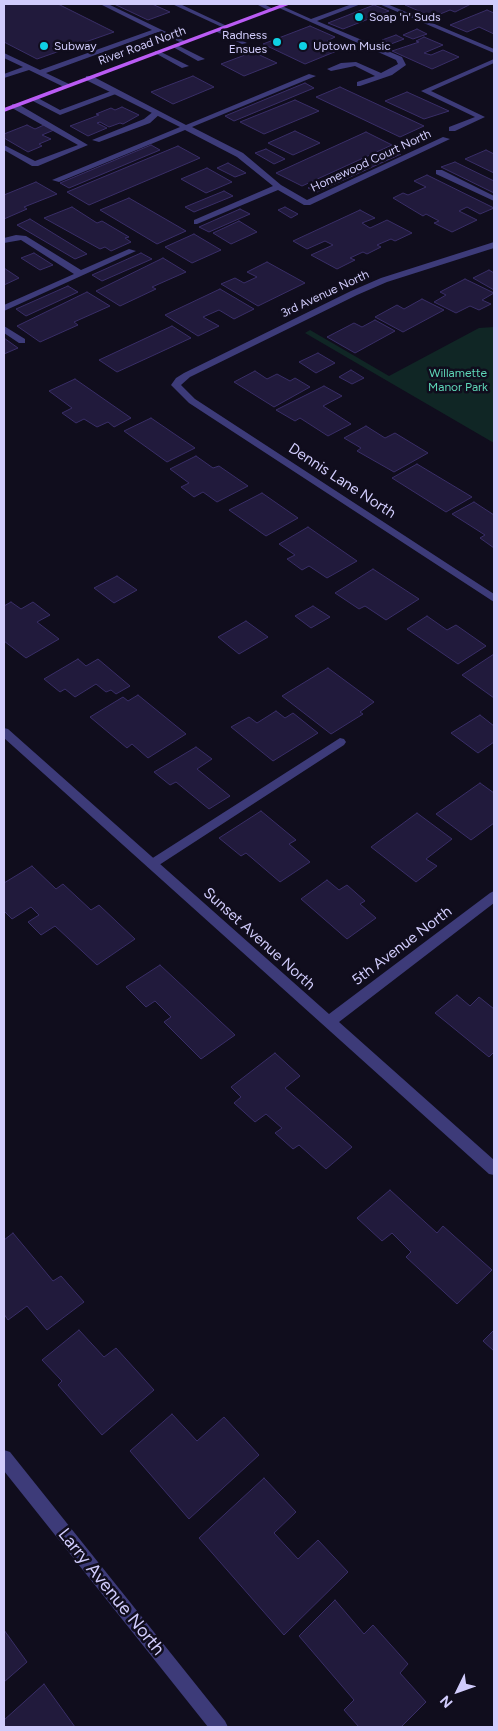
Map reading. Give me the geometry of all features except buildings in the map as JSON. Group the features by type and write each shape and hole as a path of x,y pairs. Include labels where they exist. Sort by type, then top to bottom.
{"main road":[{"name":"River Road North","path":"4,110 288,4"}],"street":[{"path":"103,4 184,42"},
{"path":"176,4 226,27"},
{"path":"259,4 272,10"},
{"path":"326,4 341,10"},
{"path":"311,21 358,4"},
{"path":"382,4 494,51"},
{"path":"280,7 399,59 402,65 360,84"},
{"path":"39,73 158,30"},
{"path":"217,30 244,43"},
{"path":"175,46 201,59"},
{"path":"157,52 185,66"},
{"path":"4,55 66,86"},
{"path":"452,129 481,117 425,90 494,61"},
{"path":"332,69 356,64 381,76"},
{"path":"4,76 28,68"},
{"path":"56,180 312,76"},
{"name":"Homewood Court North","path":"89,78 240,155 278,187 307,203 446,139"},
{"path":"33,99 60,113 117,92"},
{"path":"4,147 35,164 84,145 15,106"},
{"path":"96,140 147,120 156,113"},
{"path":"34,116 34,124 39,127"},
{"path":"12,151 39,157 57,152 63,146 63,143 48,132"},
{"path":"439,172 494,199"},
{"path":"197,222 278,187"},
{"path":"4,241 16,237 23,238 81,274"},
{"name":"3rd Avenue North","path":"176,385 179,380 187,375 354,293 384,280 494,245"},
{"path":"4,308 132,251"},
{"path":"4,329 22,341"},
{"name":"Dennis Lane North","path":"176,385 192,401 494,599"},
{"name":"Sunset Avenue North","path":"4,732 494,1169"},
{"path":"152,864 340,742"},
{"name":"5th Avenue North","path":"329,1022 494,896"},
{"name":"Larry Avenue North","path":"4,1458 219,1727"}],"green space":[{"name":"Willamette Manor Park","path":"494,327 494,443 305,333 310,330 389,376 479,328"}],"place":[{"name":"Soap 'n' Suds","path":"359,17"},
{"name":"Radness Ensues","path":"277,42"},
{"name":"Subway","path":"44,46"},
{"name":"Uptown Music","path":"303,46"}]}
